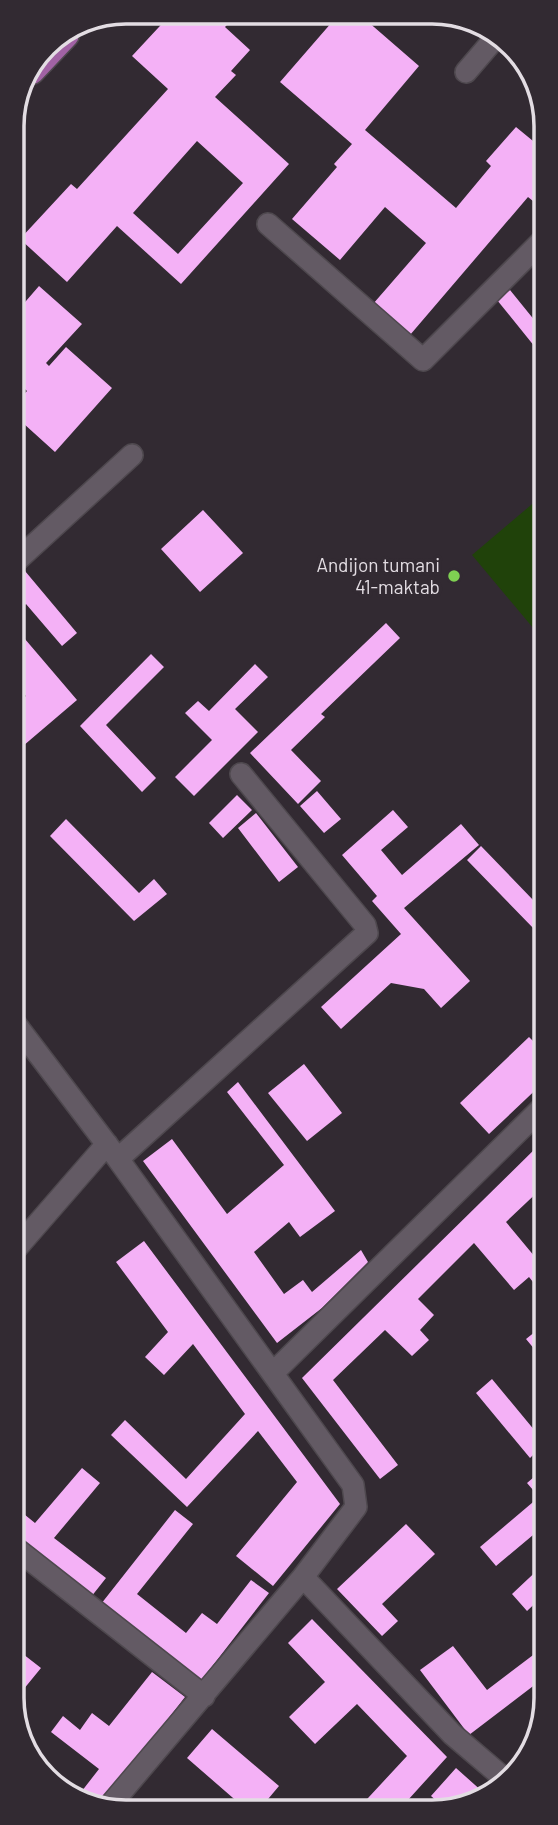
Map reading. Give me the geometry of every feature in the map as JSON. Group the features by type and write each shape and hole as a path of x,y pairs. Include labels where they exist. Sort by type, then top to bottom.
{"street":[{"path":"466,72 490,44"},
{"path":"268,224 423,360 534,249"},
{"path":"25,553 132,455"},
{"path":"25,1240 112,1152 367,933 365,925 241,774"},
{"path":"25,1038 112,1152 353,1485 356,1507 303,1577 116,1799"},
{"path":"273,1373 533,1116"},
{"path":"25,1556 204,1696"},
{"path":"303,1577 452,1734 499,1774"}],"green space":[{"path":"534,503 534,629 472,555"}],"building":[{"path":"161,25 227,25 225,27 250,50 231,71 236,75 215,97 289,164 181,284 117,226 67,282 25,244 25,234 71,184 77,189 168,89 132,56","holes":["197,141 243,183 178,254 133,213"]},
{"path":"329,25 372,25 419,66 365,130 456,208 491,166 486,161 516,127 534,142 534,202 528,197 410,335 373,304 426,243 385,207 340,260 292,219 337,167 334,164 352,144 280,82"},
{"path":"39,286 82,324 46,363 49,366 66,347 112,388 55,452 25,425 25,302"},
{"path":"510,290 534,319 534,346 497,300"},
{"path":"203,510 243,553 200,592 161,549"},
{"path":"25,571 77,633 62,646 26,604"},
{"path":"386,623 400,638 321,714 325,717 291,750 321,781 298,804 250,753"},
{"path":"25,639 77,700 25,744"},
{"path":"151,654 164,667 106,725 156,778 142,792 80,726"},
{"path":"255,664 268,677 235,709 258,732 194,796 175,777 212,740 185,713 198,701 209,711"},
{"path":"317,791 341,819 324,833 300,806"},
{"path":"237,795 252,810 223,838 209,823"},
{"path":"393,810 408,827 381,850 402,875 461,824 479,845 404,908 470,981 441,1008 424,989 391,983 341,1029 321,1007 401,934 372,901 377,896 342,855"},
{"path":"256,813 298,867 279,882 238,828"},
{"path":"66,819 139,893 154,879 167,894 134,921 50,836"},
{"path":"481,846 534,900 533,928 467,860"},
{"path":"529,1037 533,1041 533,1092 489,1134 460,1103"},
{"path":"304,1064 342,1113 307,1141 268,1093"},
{"path":"238,1082 335,1211 300,1237 289,1222 254,1252 284,1294 303,1280 312,1292 361,1250 368,1262 322,1308 277,1343 143,1161 172,1139 227,1214 284,1165 227,1092"},
{"path":"533,1150 533,1196 506,1222 533,1255 533,1282 529,1277 514,1290 474,1243 418,1299 434,1315 420,1330 429,1340 412,1356 385,1330 333,1380 398,1465 380,1479 302,1378"},
{"path":"144,1241 340,1504 273,1586 236,1556 297,1482 258,1431 187,1507 111,1435 125,1420 186,1479 245,1414 193,1344 164,1375 145,1357 168,1332 116,1262"},
{"path":"533,1333 533,1348 526,1339"},
{"path":"492,1379 533,1429 533,1455 530,1458 476,1393"},
{"path":"82,1468 100,1483 54,1538 106,1578 91,1597 25,1545 25,1515 35,1523"},
{"path":"533,1478 533,1490 527,1483"},
{"path":"533,1502 533,1535 496,1566 480,1547"},
{"path":"175,1510 193,1524 137,1594 186,1633 202,1613 217,1624 251,1580 269,1593 200,1682 101,1604"},
{"path":"406,1524 435,1554 382,1604 398,1621 382,1636 337,1589"},
{"path":"533,1574 533,1605 527,1611 512,1594"},
{"path":"312,1619 447,1757 408,1800 366,1800 407,1756 357,1704 315,1744 289,1717 325,1682 288,1643"},
{"path":"453,1646 487,1690 533,1655 533,1686 469,1735 420,1670"},
{"path":"25,1656 41,1668 25,1688"},
{"path":"152,1672 185,1697 106,1799 82,1790 99,1769 51,1732 63,1716 80,1730 92,1713 109,1726"},
{"path":"212,1729 279,1786 267,1800 235,1800 187,1758"},
{"path":"456,1768 479,1789 452,1799 435,1800 431,1796"}],"place":[{"name":"Andijon tumani 41-maktab","path":"454,576"}]}
